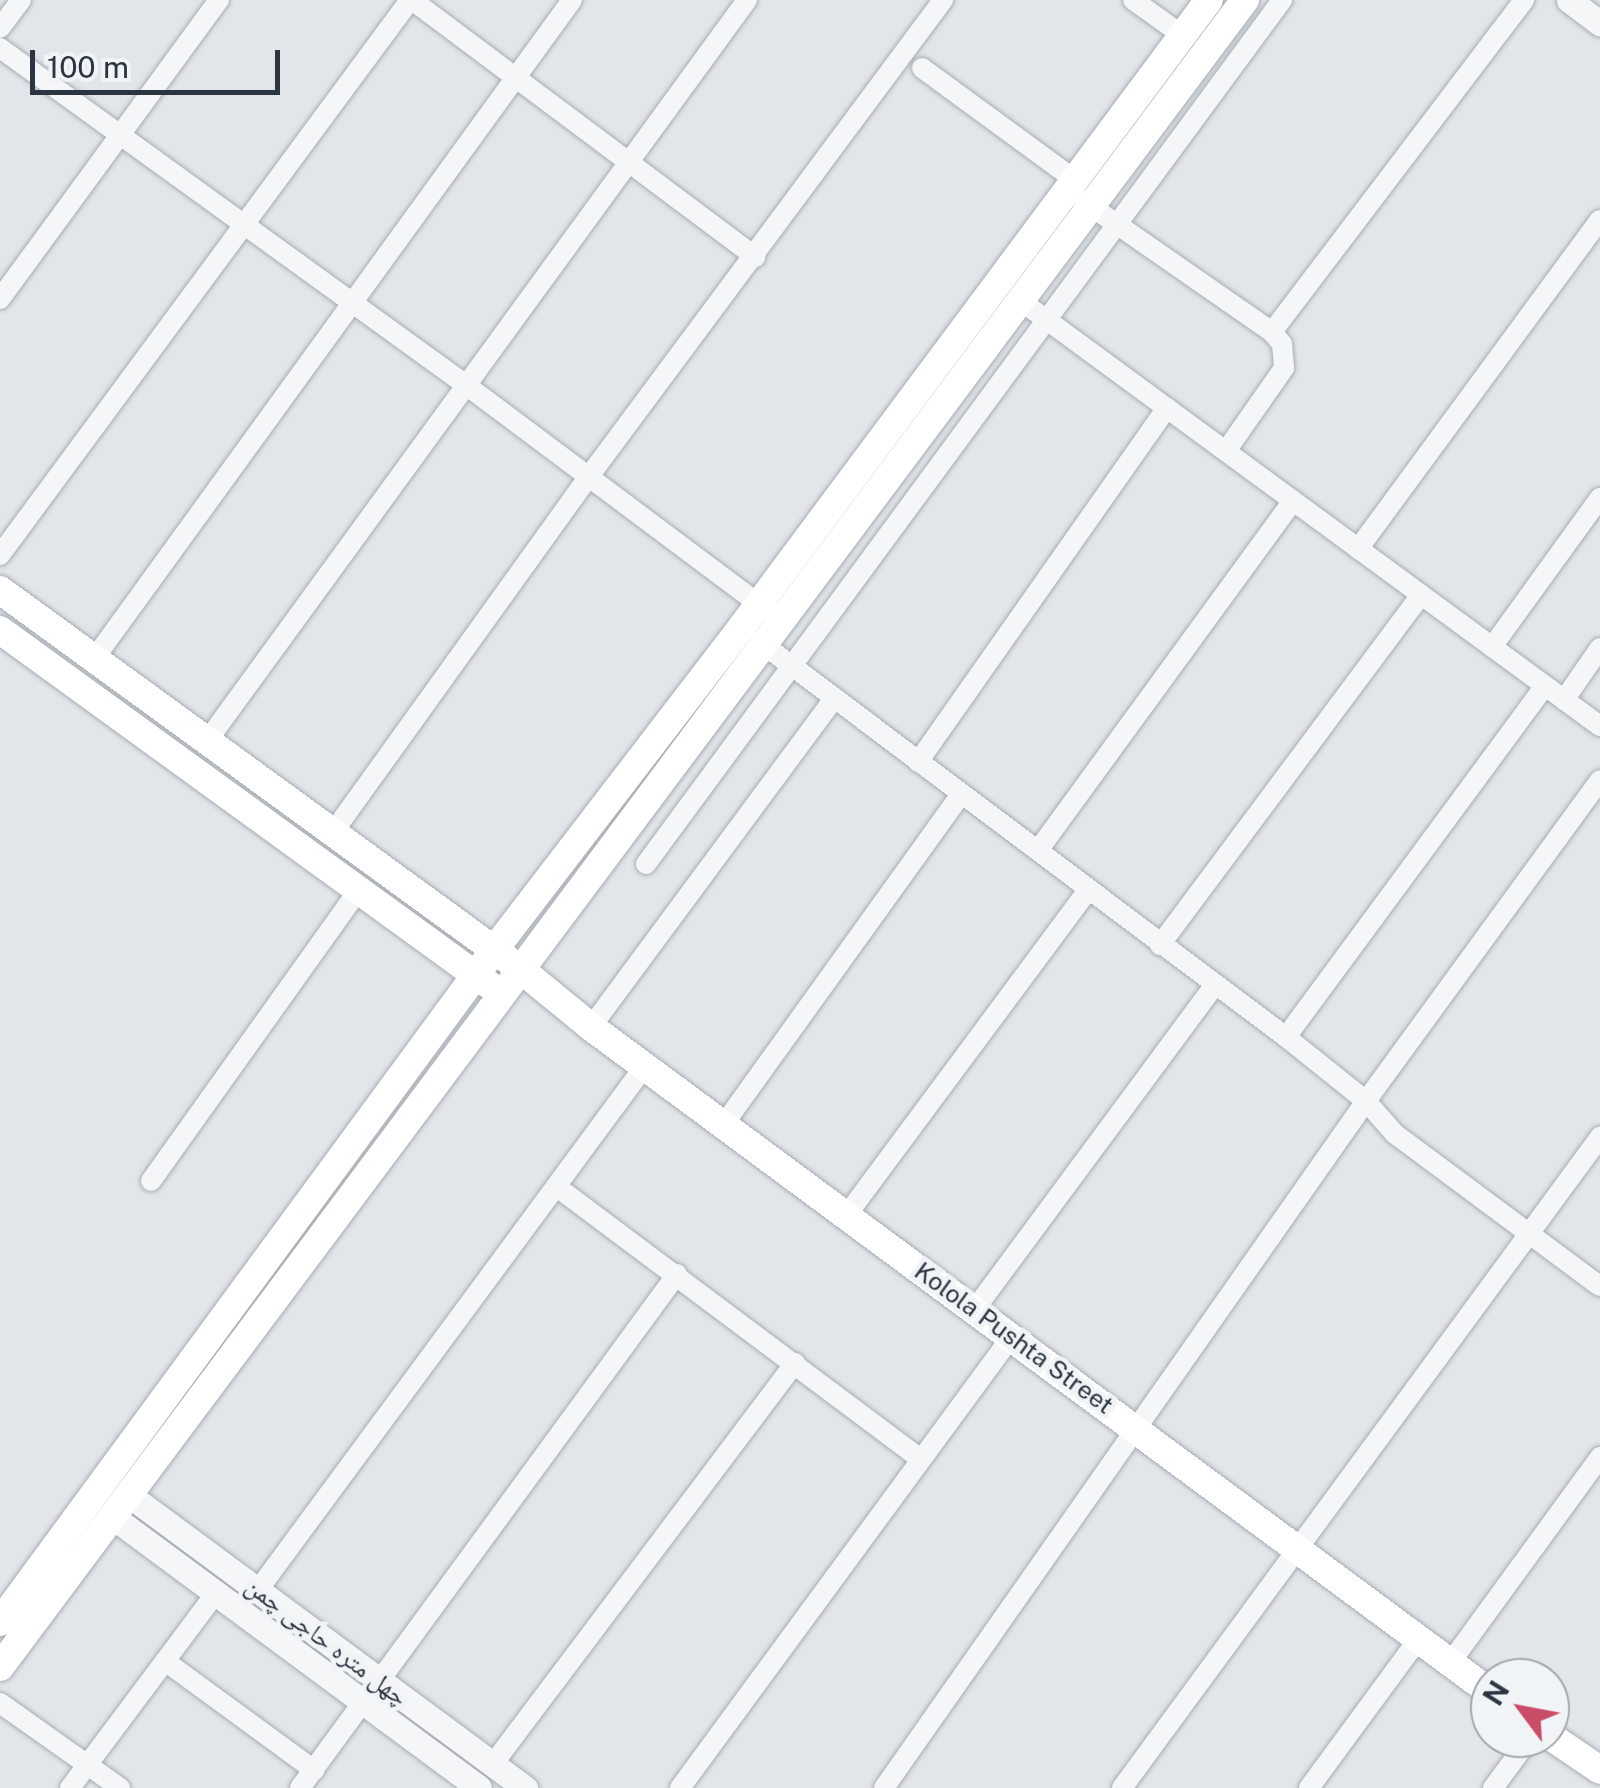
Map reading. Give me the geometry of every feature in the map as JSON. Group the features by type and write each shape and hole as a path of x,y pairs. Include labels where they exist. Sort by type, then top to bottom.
{"main road":[{"path":"0,1667 501,993 528,977 764,645 770,612 1208,0"},
{"path":"0,1622 494,950 1021,300 1242,2"},
{"name":"Kolola Pushta Street","path":"0,590 494,950 644,1067 1470,1678"},
{"path":"0,630 501,993"},
{"path":"1570,1747 1597,1761"}],"street":[{"path":"0,28 21,0"},
{"path":"0,299 220,0"},
{"path":"0,556 411,0 756,257"},
{"path":"94,660 572,0"},
{"path":"208,741 747,0"},
{"path":"334,832 587,479 756,257 943,0"},
{"path":"1133,0 1182,35"},
{"path":"646,864 1282,0"},
{"path":"1272,332 1524,0"},
{"path":"1569,0 1600,23"},
{"path":"0,48 466,385 770,612"},
{"path":"922,68 1072,185 1092,206 1272,332 1286,352 1284,368 1226,451"},
{"path":"1358,549 1600,220"},
{"path":"1021,300 1600,726"},
{"path":"918,762 1167,408"},
{"path":"1492,646 1600,498"},
{"path":"1038,848 1293,501"},
{"path":"1160,944 1421,595"},
{"path":"764,645 1286,1037 1366,1101 1395,1134 1600,1286"},
{"path":"1564,700 1600,648"},
{"path":"1286,1037 1545,686"},
{"path":"591,1027 833,700"},
{"path":"884,1788 1366,1101 1600,780"},
{"path":"724,1124 961,794"},
{"path":"846,1216 1088,890"},
{"path":"151,1181 358,891"},
{"path":"975,1309 1214,985"},
{"path":"258,1590 644,1067"},
{"path":"1122,1788 1600,1137"},
{"path":"557,1187 920,1459"},
{"path":"380,1680 677,1274"},
{"path":"680,1788 1012,1336"},
{"path":"493,1764 795,1363"},
{"path":"1450,1663 1600,1456"},
{"name":"چهل متره حاجی چمن","path":"121,1506 258,1590 525,1788"},
{"name":"چهل متره حاجی چمن","path":"121,1506 216,1593 364,1702 450,1780 479,1788"},
{"path":"70,1788 216,1593"},
{"path":"1309,1788 1418,1638"},
{"path":"165,1661 314,1770"},
{"path":"300,1788 364,1702"},
{"path":"0,1703 120,1788"},
{"path":"1493,1788 1515,1758"}]}
